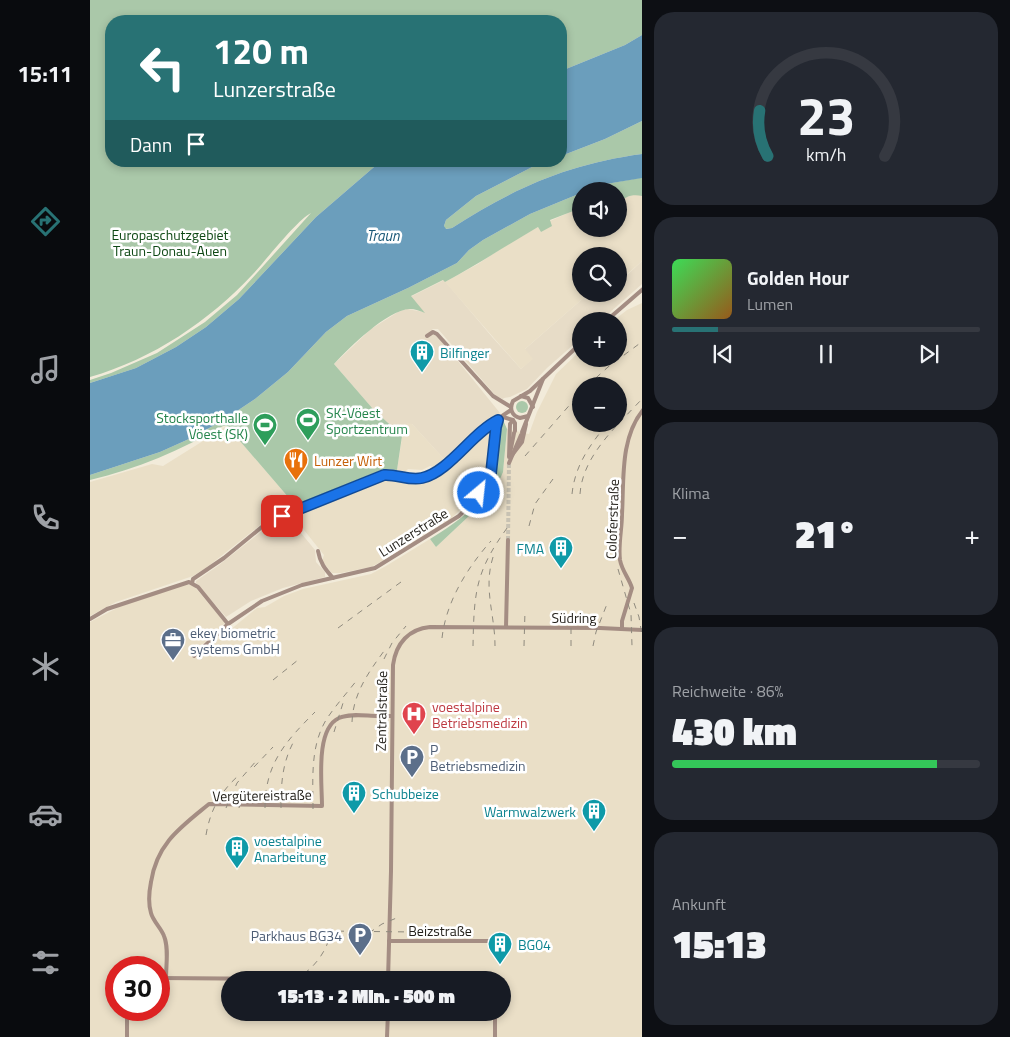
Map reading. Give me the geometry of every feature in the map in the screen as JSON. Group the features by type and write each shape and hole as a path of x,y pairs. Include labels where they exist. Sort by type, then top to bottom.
{"street":[{"path":"616,312 642,289"},
{"path":"427,336 433,332 437,334 493,396 512,412 515,432 510,456"},
{"path":"498,400 513,401 530,391 572,351"},
{"path":"510,456 522,434 544,377"},
{"path":"521,396 530,400 532,407"},
{"path":"510,456 510,424 513,401"},
{"path":"504,415 507,408 523,418 528,416"},
{"name":"Coloferstraße","path":"622,629 622,621 632,588 620,561 623,486 630,435 634,422 642,410"},
{"path":"192,583 193,579 224,558 271,520 384,475 417,479 429,476 443,466 486,427 512,412"},
{"name":"Lunzerstraße","path":"194,656 228,624 249,609 276,595 302,585 375,568 459,516 489,479 498,420"},
{"path":"510,456 522,442 527,428 526,422"},
{"path":"506,627 508,540"},
{"path":"318,550 322,565 333,578"},
{"path":"90,619 107,609 180,584 192,583 198,587 228,624"},
{"name":"Zentralstraße","path":"388,971 392,716 394,658 398,646 409,633 418,629 430,627 506,627"},
{"name":"Südring","path":"506,627 642,630"},
{"name":"Vergütereistraße","path":"165,956 165,938 152,917 149,899 154,868 169,839 209,804 322,806 322,745 331,724 341,717 392,716"},
{"name":"Beizstraße","path":"389,941 491,942"},
{"path":"170,978 221,978"},
{"path":"127,1021 127,1037"},
{"path":"387,1037 388,1021"},
{"path":"496,1021 496,1037"}],"shaded area":[{"path":"637,194 642,196 642,261 627,274 627,247 572,247 572,302 579,302 525,349 533,359 521,369 445,282 538,227 541,232 550,221 572,211 572,237 627,237 627,196"},
{"path":"642,261 642,284 627,297 627,275"},
{"path":"444,280 521,369 532,359 524,350 579,302 622,302 610,312 572,312 572,346 527,389 503,399 496,396 438,329 432,329 500,413 482,423 444,459 412,424 404,425 402,436 397,432 373,409 334,364 371,329 398,312 407,309 424,312 410,297"},
{"path":"642,303 642,1037 90,1037 90,622 119,607 187,584 194,586 225,623 193,654 196,658 257,608 265,607 284,596 303,589 371,574 430,539 436,547 469,516 500,480 497,476 503,471 507,429 529,434 537,412 556,374 572,359 572,367 627,367 627,312 624,312"},
{"path":"412,424 444,459 439,464 422,470 408,469 404,473 397,470 404,425"},
{"path":"227,426 295,505 268,519 193,576 116,602 90,616 90,482 152,464 163,466"},
{"path":"493,426 486,477 469,502 448,521 444,520 435,526 432,525 389,553 390,557 371,567 332,573 322,561 324,555 292,515 383,479 392,478 417,482 431,479 444,470"},
{"path":"287,516 315,550 316,562 325,572 325,577 283,588 251,601 226,617 196,581 267,527"}],"green space":[{"name":"Europaschutzgebiet Traun-Donau-Auen","path":"90,0 642,0 642,35 625,45 567,69 567,15 105,15 105,167 374,167 316,217 239,299 206,327 176,347 136,368 90,383 90,380 157,353 205,322 237,295 311,213 290,232 236,291 199,322 158,349 136,360 90,377"},
{"path":"642,121 642,154 590,164 542,180 497,201 452,228 445,229 446,220 476,196 532,167 567,167 567,154 605,139"},
{"path":"642,178 642,196 635,195 627,197 627,182 617,182"},
{"path":"572,197 572,211 550,220 552,226 541,232 538,227 469,269 445,282 443,280 411,296 425,313 410,309 391,316 369,331 334,364 373,409 402,436 397,470 384,469 295,505 227,426 223,426 158,458 90,480 90,475 160,452 222,421 255,399 288,372 326,332 347,316 457,263 469,250 483,240 530,214"},
{"path":"524,401 527,402 527,412 520,413 517,412 516,405 517,402"},
{"path":"503,420 507,429 503,472 500,479 469,516 436,547 430,539 469,511 486,492 492,482 501,429 499,427"}],"water":[{"path":"642,35 642,121 605,139 567,154 567,69 625,45"},
{"name":"Traun","path":"642,154 642,178 618,182 572,182 572,197 530,214 483,240 469,250 457,263 347,316 326,332 288,372 255,399 222,421 160,452 90,475 90,383 136,368 176,347 206,327 239,299 316,217 374,167 532,167 476,196 446,220 444,226 446,229 452,228 497,201 542,180 590,164"}],"tunnel":[{"path":"508,540 509,463"}],"railway":[{"path":"597,377 642,342"},
{"path":"627,415 642,399"},
{"path":"525,456 572,402"},
{"path":"572,494 576,474 584,456 601,432"},
{"path":"580,494 581,484 588,465 611,432"},
{"path":"529,526 535,504 553,479"},
{"path":"473,646 474,609 479,581 490,554 510,524"},
{"path":"442,638 448,611 459,586 474,562 491,541"},
{"path":"493,557 490,569 489,591 495,646"},
{"path":"618,569 631,614 632,646"},
{"path":"338,628 401,582"},
{"path":"634,603 642,635"},
{"path":"593,646 596,632 607,604"},
{"path":"524,646 525,611"},
{"path":"571,611 571,646"},
{"path":"384,659 392,643 406,626"},
{"path":"352,722 355,702 362,684 384,651"},
{"path":"273,680 298,660"},
{"path":"313,809 313,763 317,741 326,720 357,680"},
{"path":"334,732 343,703"},
{"path":"265,808 266,792 273,766 286,744 315,712"},
{"path":"281,808 283,774 287,757 294,741"},
{"path":"254,767 273,747"},
{"path":"226,808 237,783 257,760"},
{"path":"206,835 210,818 217,802 238,776"},
{"path":"239,808 244,785"},
{"path":"369,933 382,924 399,917"},
{"path":"307,971 314,965 324,951 332,928"},
{"path":"326,931 415,932"}],"place":[{"name":"Bilfinger","path":"422,373"},
{"name":"SK-Vöest Sportzentrum","path":"308,441"},
{"name":"Stocksporthalle Vöest (SK)","path":"265,446"},
{"name":"Lunzer Wirt","path":"296,481"},
{"name":"FMA","path":"561,569"},
{"name":"ekey biometric systems GmbH","path":"173,661"},
{"name":"voestalpine Betriebsmedizin","path":"414,735"},
{"name":"P Betriebsmedizin","path":"412,778"},
{"name":"Schubbeize","path":"354,814"},
{"name":"Warmwalzwerk","path":"594,832"},
{"name":"voestalpine Anarbeitung","path":"237,869"},
{"name":"Parkhaus BG34","path":"360,956"},
{"name":"BG04","path":"500,965"}],"route":[{"path":"282,516 384,475 417,479 429,476 435,473 486,427 498,420 491,473 485,486 479,493"}]}
